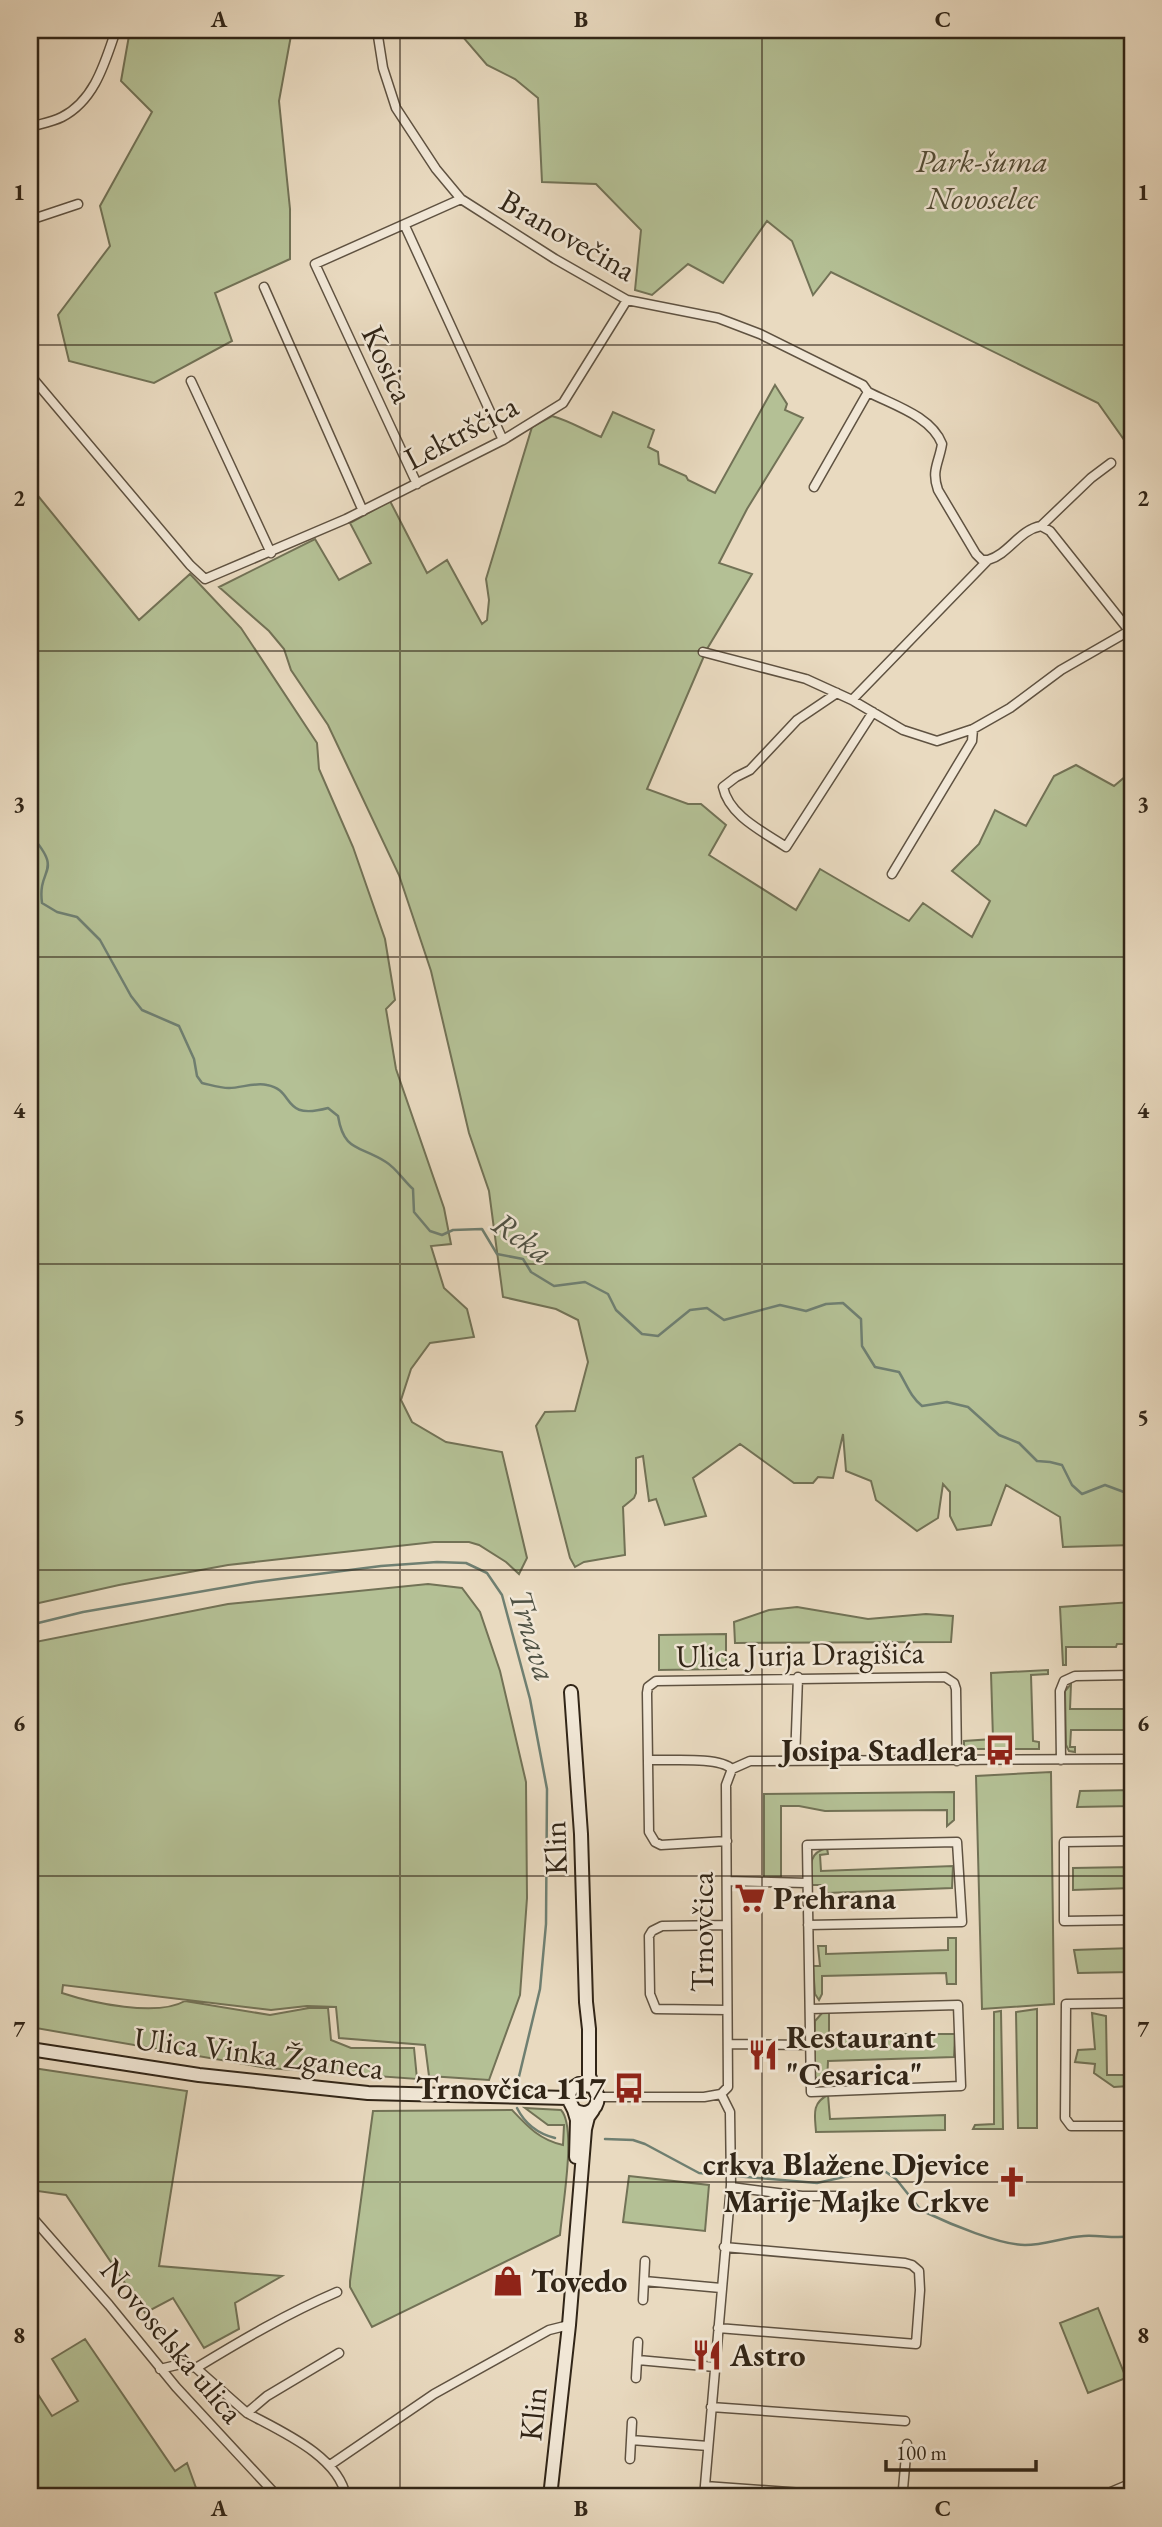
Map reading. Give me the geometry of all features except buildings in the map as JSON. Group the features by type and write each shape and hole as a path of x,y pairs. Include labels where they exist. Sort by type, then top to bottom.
{"street":[{"path":"30,127 62,117 80,103 101,72 116,30"},
{"name":"Branovečina","path":"377,30 383,68 396,108 436,169 461,199 626,300 718,318 738,326 863,384 868,392 919,418 939,435 942,444 935,466 934,478 938,490 976,554 988,561"},
{"path":"461,199 405,226 503,440"},
{"path":"30,220 78,204"},
{"name":"Kosica","path":"405,226 315,264 416,484"},
{"path":"264,287 363,510"},
{"name":"Lektrščica","path":"30,375 190,565 205,579 271,553 416,484 503,440 563,403 626,300"},
{"path":"191,381 271,553"},
{"path":"814,487 868,392"},
{"path":"852,700 988,561 1000,555 1033,528 1041,526 1091,478 1111,463"},
{"path":"703,652 806,679 852,700 903,730 937,741 973,729 1010,708 1061,670 1131,633 1050,531 1041,526"},
{"path":"837,693 797,720 750,770 723,788 726,798 745,820 786,847 873,712"},
{"path":"892,874 972,741 973,729"},
{"path":"1060,1760 1060,1691 1063,1681 1075,1676 1132,1675"},
{"path":"795,1761 798,1677"},
{"name":"Ulica Jurja Dragišića","path":"648,1760 647,1693 651,1684 662,1680 945,1677 956,1689 957,1761"},
{"name":"Klin","path":"571,1692 581,1834 589,2029 588,2070 594,2097 586,2125 584,2168 577,2210"},
{"path":"727,1841 655,1842 649,1832 648,1760 718,1762 729,1765 732,1769 750,1761 1132,1759"},
{"name":"Trnovčica","path":"704,2497 720,2288 731,2186 730,2112 721,2094 729,2083 726,1784 732,1769"},
{"path":"1132,1841 1064,1842 1064,1920 1132,1920"},
{"path":"808,1925 962,1922 957,1842 807,1845 807,1883 811,2092 961,2086 958,2005 810,2009"},
{"path":"727,1881 807,1883"},
{"path":"727,1925 656,1928 649,1936 650,1994 656,2009 727,2010"},
{"name":"Klin","path":"575,2086 580,2066 581,2027 586,2002"},
{"path":"1132,2003 1066,2004 1066,2121 1076,2126 1132,2126"},
{"path":"729,2044 810,2045"},
{"name":"Ulica Vinka Žganeca","path":"30,2049 153,2069 279,2085 368,2093 526,2098 571,2104 586,2113 594,2097"},
{"path":"571,2104 575,2086 583,2083 594,2097 705,2097 721,2094"},
{"name":"Klin","path":"550,2497 569,2325 577,2210 577,2125 571,2104"},
{"path":"731,2186 802,2196 838,2196"},
{"name":"Novoselska ulica","path":"30,2215 101,2295 160,2369 278,2497"},
{"path":"718,2328 916,2344 920,2276 912,2264 724,2247"},
{"path":"642,2300 645,2261"},
{"path":"644,2281 720,2288"},
{"path":"196,2368 308,2304 337,2292"},
{"path":"330,2465 435,2394 549,2330 569,2325"},
{"path":"636,2378 638,2342"},
{"path":"247,2413 267,2396 339,2353"},
{"path":"638,2360 715,2367"},
{"path":"160,2369 181,2364 196,2368 247,2413 330,2465 344,2486 346,2497"},
{"path":"711,2407 905,2421"},
{"path":"630,2459 632,2422"},
{"path":"631,2440 708,2446"},
{"path":"898,2497 903,2489 907,2444"},
{"path":"1099,2497 1132,2483"},
{"path":"705,2486 857,2497"}],"green space":[{"path":"130,30 292,30 279,101 290,209 290,259 215,293 232,341 154,383 69,361 58,315 110,246 100,206 152,112 121,81"},
{"name":"Park-šuma Novoselec","path":"462,30 1132,30 1132,451 1098,403 831,272 813,295 792,241 767,221 723,283 688,264 652,295 635,290 641,230 596,184 542,182 538,98 515,79 487,65 462,36"},
{"path":"775,385 787,404 785,410 803,418 747,509 719,563 752,574 707,649 647,789 688,804 701,804 726,825 709,855 796,910 820,869 909,921 923,903 972,937 990,901 952,871 979,844 995,810 1026,826 1054,776 1076,765 1114,786 1132,771 1132,1545 1063,1547 1060,1517 1006,1485 991,1525 957,1530 950,1516 950,1492 943,1484 938,1518 917,1531 876,1500 871,1481 846,1471 843,1434 833,1478 818,1477 813,1483 794,1483 740,1444 693,1478 706,1516 665,1525 656,1499 649,1501 643,1456 636,1458 636,1493 623,1507 625,1555 584,1562 575,1567 570,1558 536,1426 545,1412 575,1411 588,1362 578,1320 556,1309 503,1297 489,1191 469,1133 431,971 399,875 328,725 291,670 284,649 269,631 219,587 315,539 339,580 371,563 350,523 390,501 427,573 447,560 482,624 487,620 489,600 486,579 532,427 552,416 601,437 613,412 654,430 648,447 658,452 659,464 715,493"},
{"path":"30,486 139,620 190,574 241,628 317,743 319,769 353,847 385,939 395,1000 386,1009 396,1069 444,1208 451,1244 431,1246 444,1288 467,1309 474,1337 430,1343 411,1369 401,1400 412,1422 446,1442 502,1452 527,1558 519,1574 479,1545 469,1542 434,1542 228,1565 30,1605"},
{"path":"428,1584 462,1588 480,1612 500,1671 526,1782 527,1898 520,1995 489,2080 429,2076 425,2045 339,2038 336,2007 307,2006 271,2010 63,1985 62,1993 124,2007 158,2008 185,2001 270,2015 309,2008 328,2008 331,2040 351,2048 414,2048 417,2079 267,2068 30,2027 30,1643 228,1604"},
{"path":"1132,1602 1132,1644 1117,1644 1116,1647 1066,1647 1066,1665 1063,1665 1060,1607"},
{"path":"797,1607 868,1619 926,1614 953,1616 951,1642 735,1643 734,1622 769,1610"},
{"path":"726,1634 726,1669 659,1670 659,1635"},
{"path":"1048,1670 1048,1674 1031,1675 1033,1741 1039,1742 1039,1749 964,1749 964,1741 993,1739 991,1673"},
{"path":"1071,1684 1070,1709 1132,1709 1132,1730 1071,1730 1070,1747 1075,1747 1075,1752 1069,1751 1066,1745 1065,1691"},
{"path":"1051,1772 1054,2004 982,2009 976,1776"},
{"path":"1132,1790 1132,1806 1077,1807 1080,1791"},
{"path":"954,1792 954,1820 947,1826 947,1810 825,1811 781,1806 781,1877 764,1878 764,1794"},
{"path":"827,1848 828,1854 820,1855 821,1871 953,1866 952,1888 827,1893 826,1885 812,1885 811,1867 816,1853"},
{"path":"1132,1867 1132,1888 1073,1890 1073,1868"},
{"path":"948,1938 956,1938 956,1984 947,1984 946,1973 822,1976 822,1994 819,2000 815,1994 813,1966 820,1966 818,1946 826,1946 826,1954 948,1950"},
{"path":"1132,1948 1132,1972 1078,1973 1074,1950"},
{"path":"1037,2009 1037,2128 1018,2128 1016,2012"},
{"path":"1001,2011 1003,2129 973,2129 975,2125 994,2124 994,2012"},
{"path":"823,2012 829,2012 829,2034 955,2034 954,2057 828,2061 827,2083 820,2083 814,2075 815,2021"},
{"path":"1092,2013 1106,2016 1107,2075 1128,2075 1129,2086 1114,2087 1094,2073 1095,2064 1075,2062 1078,2050 1095,2049"},
{"path":"33,2068 187,2091 159,2266 282,2276 235,2303 239,2329 204,2348 173,2298 145,2313 66,2195 30,2190 30,2087"},
{"path":"828,2095 830,2119 945,2115 945,2130 816,2132 816,2106"},
{"path":"525,2108 561,2110 566,2119 568,2150 560,2235 372,2327 350,2287 350,2281 373,2111 512,2110 541,2136 563,2145 564,2125 548,2125"},
{"path":"629,2176 709,2185 705,2231 623,2222"},
{"path":"1098,2308 1126,2378 1088,2393 1060,2323"},
{"path":"85,2339 175,2471 187,2463 196,2488 196,2497 46,2497 44,2493 30,2489 30,2382 52,2416 78,2401 52,2359"}],"waterway":[{"name":"Reka","path":"30,834 46,856 48,864 41,891 42,903 57,912 77,917 100,940 131,996 142,1010 179,1026 202,1083 229,1088 267,1085 276,1088 295,1108 302,1111 328,1108 338,1116 344,1136 349,1142 390,1165 413,1189 414,1212 430,1231 442,1235 453,1230 482,1229 497,1254 523,1259 531,1272 554,1286 585,1282 608,1294 616,1310 642,1334 658,1336 690,1310 707,1308 724,1320 780,1305 806,1311 826,1304 843,1303 861,1319 862,1346 875,1367 899,1372 922,1406 947,1402 968,1407 999,1435 1019,1443 1037,1461 1062,1465 1072,1485 1082,1494 1105,1485 1132,1495"},
{"name":"Trnava","path":"30,1625 83,1612 256,1582 381,1566 466,1563 487,1573 502,1595 530,1699 547,1789 546,1924 540,1989 516,2089"},
{"name":"Trnava","path":"517,2108 533,2128 555,2138"},
{"name":"Trnava","path":"605,2139 633,2140 645,2144 699,2173 817,2183 875,2170 886,2172 896,2179 920,2209 948,2223 1002,2242 1032,2245 1084,2236 1132,2236"}],"place":[{"name":"Josipa Stadlera","path":"1000,1750"},
{"name":"Prehrana","path":"750,1898"},
{"name":"Restaurant \"Cesarica\"","path":"763,2055"},
{"name":"Trnovčica 117","path":"629,2088"},
{"name":"crkva Blažene Djevice Marije Majke Crkve","path":"1012,2182"},
{"name":"Tovedo","path":"508,2281"},
{"name":"Astro","path":"707,2355"}]}
